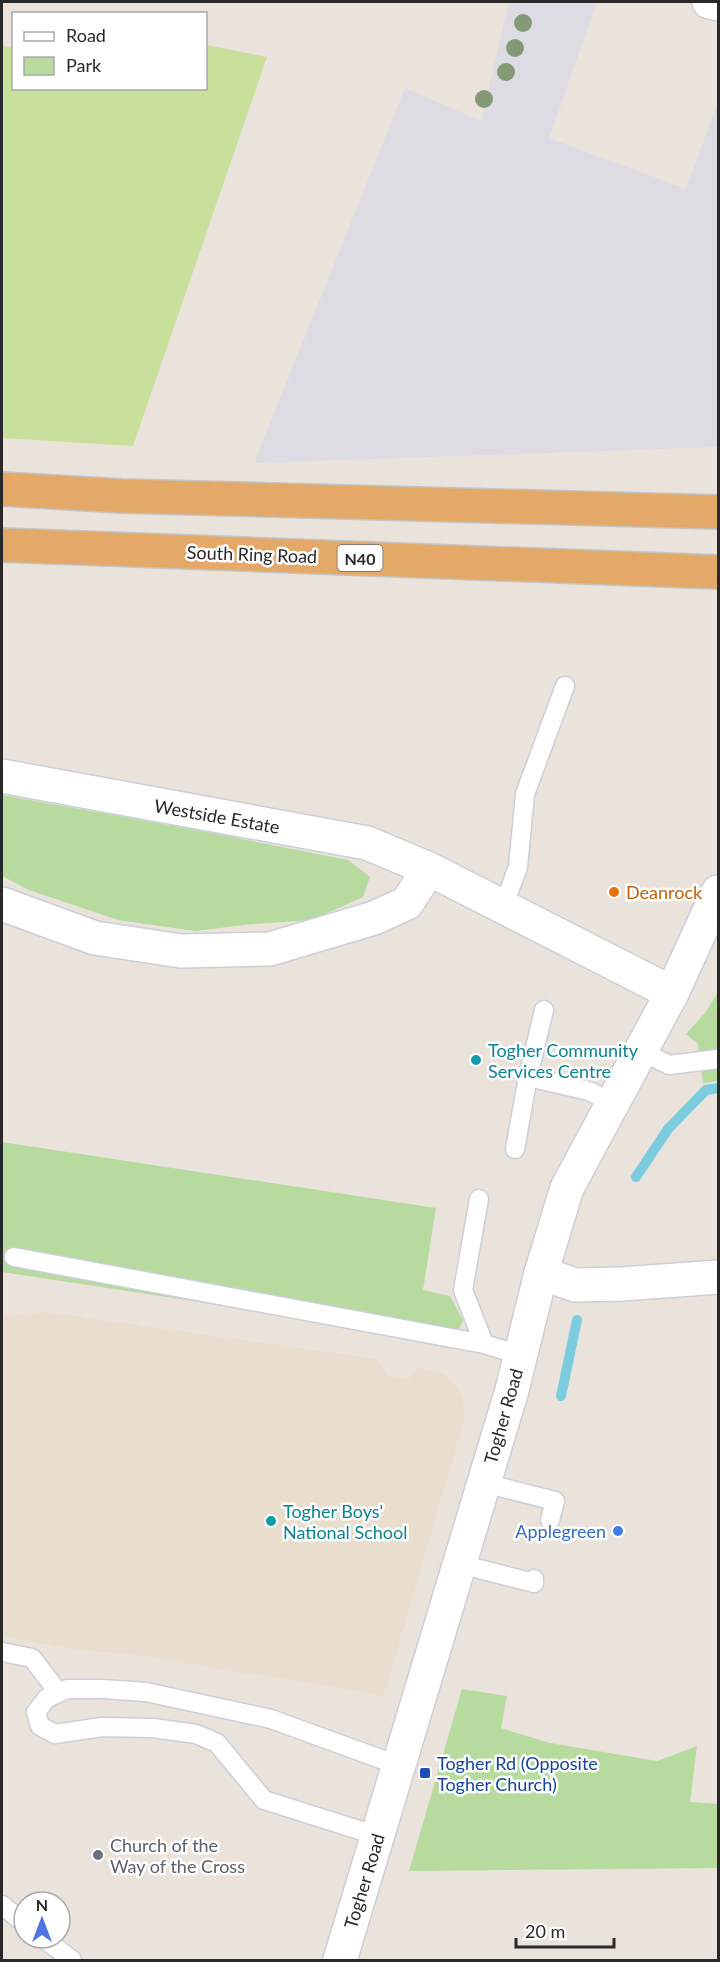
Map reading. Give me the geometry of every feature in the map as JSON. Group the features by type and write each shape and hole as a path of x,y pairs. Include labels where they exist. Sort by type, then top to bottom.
{"highway":[{"path":"2,489 122,496 718,512"},
{"name":"South Ring Road","path":"2,545 718,572"}],"street":[{"path":"709,2 718,4"},
{"name":"Westside Estate","path":"2,776 367,843 429,869 672,993"},
{"path":"2,904 95,938 181,951 270,949 374,918 407,903 429,869"},
{"name":"Togher Road","path":"340,1960 484,1483 541,1273 567,1188 672,993 718,892"},
{"path":"541,1273 575,1285 718,1277"}],"lane":[{"path":"502,907 518,867 525,794 565,686"},
{"path":"515,1149 528,1077 544,1010"},
{"path":"641,1051 669,1065 718,1059"},
{"path":"528,1077 589,1091 612,1103"},
{"path":"479,1199 463,1290 484,1344"},
{"path":"14,1257 484,1344 520,1354"},
{"path":"484,1483 555,1501 550,1520"},
{"path":"460,1564 534,1583 534,1579"},
{"path":"2,1652 32,1658 58,1692"},
{"path":"378,1836 264,1800 217,1743 196,1734 153,1728 102,1727 55,1734 40,1726 36,1712 47,1698 67,1689 146,1692 271,1719 399,1766"},
{"path":"59,1950 72,1960"}],"shaded area":[{"path":"509,2 597,2 549,138 686,189 718,102 718,447 254,463 405,88 481,121"},
{"path":"45,1312 377,1359 388,1376 408,1378 418,1367 444,1374 457,1387 462,1398 465,1418 384,1696 144,1656 73,1649 2,1637 2,1314"}],"green space":[{"path":"2,45 12,48 12,90 207,90 207,45 267,57 133,446 2,438"},
{"path":"2,795 348,860 370,877 363,897 312,920 195,931 118,920 29,890 2,876"},
{"path":"718,992 718,1081 703,1083 698,1044 686,1034 705,1013"},
{"path":"2,1142 436,1208 423,1290 450,1296 463,1320 451,1349 385,1330 2,1272"},
{"path":"462,1689 507,1696 501,1728 550,1743 657,1761 697,1746 690,1802 718,1804 718,1868 409,1871"}],"waterway":[{"path":"636,1177 668,1129 706,1090 718,1088"},
{"path":"561,1396 577,1320"}],"place":[{"name":"Deanrock","path":"614,892"},
{"name":"Togher Community Services Centre","path":"476,1060"},
{"name":"Togher Boys' National School","path":"271,1521"},
{"name":"Applegreen","path":"618,1531"},
{"name":"Togher Rd (Opposite Togher Church)","path":"425,1773"},
{"name":"Church of the Way of the Cross","path":"98,1855"}]}
